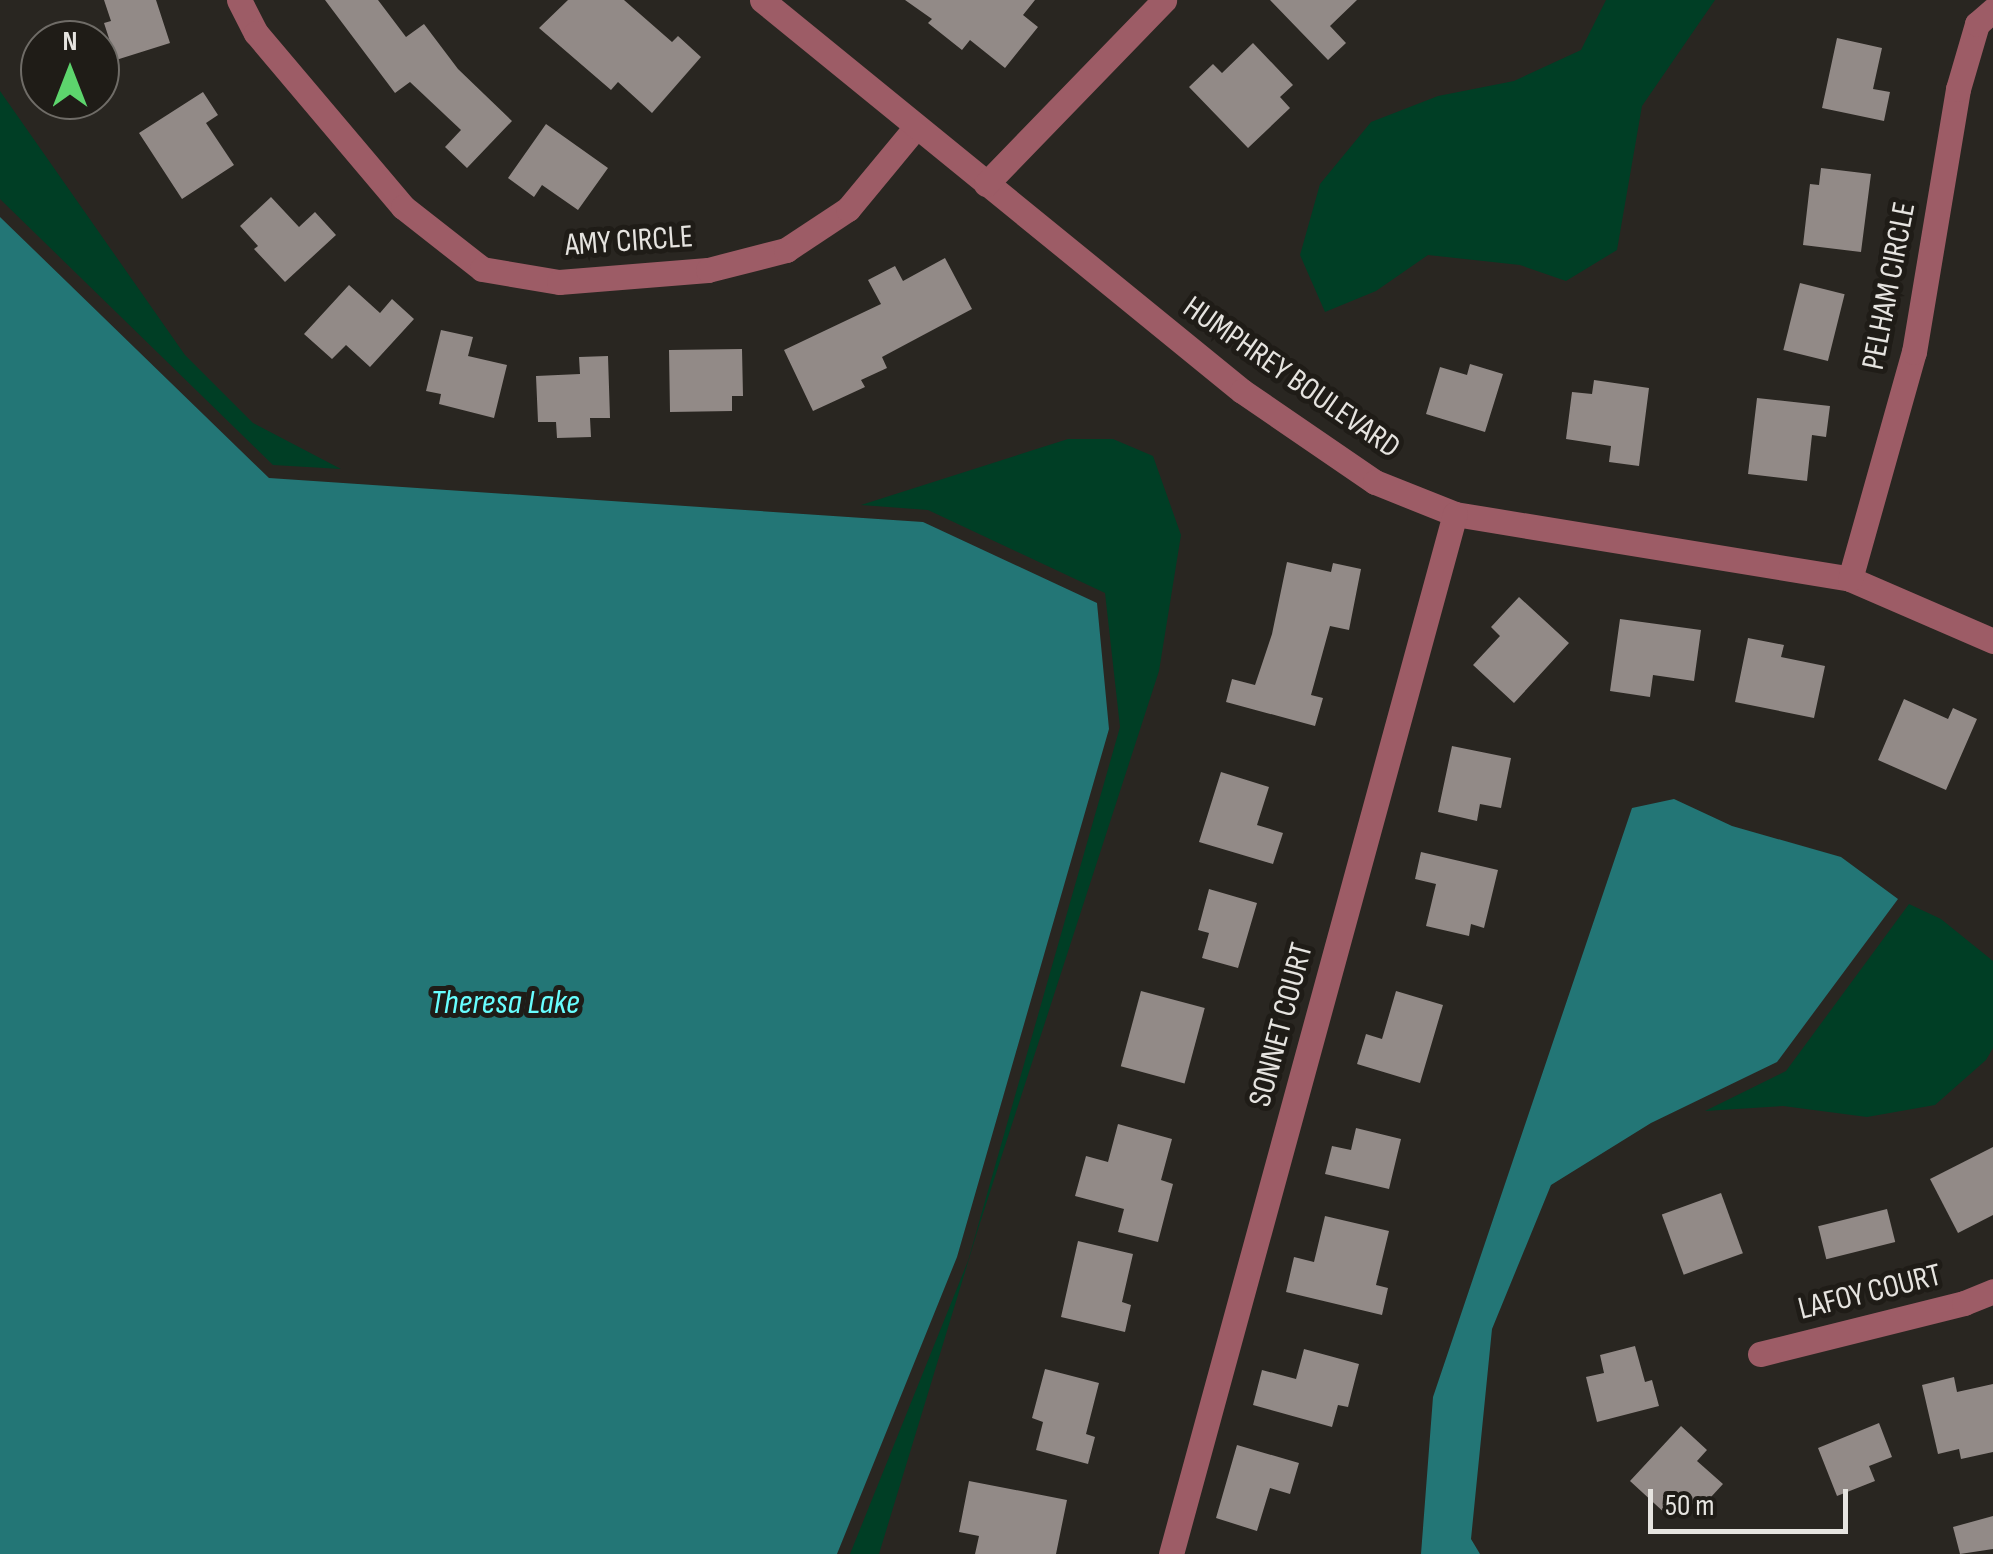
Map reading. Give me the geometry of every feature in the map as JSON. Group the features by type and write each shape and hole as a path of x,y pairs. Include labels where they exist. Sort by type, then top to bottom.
{"street":[{"name":"AMY CIRCLE","path":"238,0 256,33 403,207 482,269 559,282 708,270 786,250 848,209 915,128"},
{"name":"HUMPHREY BOULEVARD","path":"762,0 1242,391 1375,482 1455,514 1850,578 1993,642"},
{"path":"986,184 1164,0"},
{"name":"PELHAM CIRCLE","path":"1850,578 1914,352 1958,88 1977,24 1993,10"},
{"name":"SONNET COURT","path":"1171,1554 1455,514"},
{"name":"LAFOY COURT","path":"1760,1354 1964,1303 1993,1291"}],"green space":[{"path":"1606,0 1715,0 1642,106 1617,250 1566,281 1520,265 1428,255 1376,291 1325,312 1300,255 1320,184 1371,122 1438,96 1514,81 1581,50"},
{"path":"0,91 185,355 253,423 341,469 273,465 0,199"},
{"path":"1068,439 1113,439 1153,456 1181,535 1159,671 979,1226 879,1554 850,1554 968,1261 1120,727 1105,593 928,510 861,505"},
{"path":"1909,904 1941,919 1993,961 1993,1048 1986,1060 1935,1105 1867,1117 1783,1106 1705,1111 1786,1071"}],"water":[{"name":"Theresa Lake","path":"0,217 269,478 923,522 1097,603 1109,729 957,1257 837,1554 0,1554"},
{"path":"1674,799 1732,826 1841,857 1898,899 1777,1062 1651,1123 1551,1185 1492,1329 1471,1539 1480,1554 1421,1554 1433,1397 1632,808"}],"building":[{"path":"104,0 156,0 170,43 120,59 120,20 111,20"},
{"path":"325,0 378,0 406,37 424,24 458,69 512,121 467,168 445,147 461,130 410,82 395,93"},
{"path":"568,0 624,0 672,42 678,36 701,57 652,113 618,82 611,90 539,28"},
{"path":"905,0 1035,0 1023,15 1038,27 1005,68 970,40 962,50 928,23 932,19"},
{"path":"1270,0 1357,0 1330,26 1346,43 1328,60"},
{"path":"1837,38 1882,48 1873,89 1890,92 1884,121 1822,108"},
{"path":"1253,43 1293,85 1280,97 1290,108 1248,148 1189,87 1213,64 1222,73"},
{"path":"203,92 218,115 206,123 234,165 182,199 139,133"},
{"path":"546,124 608,168 578,210 542,185 534,197 508,178"},
{"path":"1821,168 1871,174 1861,252 1803,245 1810,184 1819,185"},
{"path":"271,197 299,227 315,212 336,235 285,282 254,249 258,246 240,226"},
{"path":"945,258 972,309 882,357 887,368 861,380 865,387 813,411 784,350 881,304 868,280 895,266 903,281"},
{"path":"1800,283 1845,294 1828,361 1783,350"},
{"path":"349,285 380,313 392,299 414,319 370,367 346,345 332,359 304,334"},
{"path":"441,330 473,337 468,356 507,365 494,418 439,404 441,394 426,391"},
{"path":"742,349 743,396 732,396 732,411 670,412 669,350"},
{"path":"608,356 610,418 590,418 591,437 557,438 556,422 538,422 536,376 580,374 579,357"},
{"path":"1470,364 1503,374 1485,432 1426,414 1440,367 1467,375"},
{"path":"1594,380 1649,388 1639,466 1609,462 1611,446 1566,439 1572,392 1592,394"},
{"path":"1757,398 1830,406 1826,437 1812,435 1807,481 1748,474"},
{"path":"1287,562 1331,572 1333,563 1361,569 1349,630 1330,626 1311,695 1323,698 1315,726 1226,702 1232,679 1255,685 1272,634"},
{"path":"1519,597 1569,643 1514,703 1473,665 1500,636 1491,627"},
{"path":"1620,619 1701,630 1694,681 1653,675 1650,697 1610,691"},
{"path":"1748,638 1784,645 1781,657 1825,666 1814,718 1735,702"},
{"path":"1904,699 1948,719 1953,708 1977,719 1946,790 1878,760"},
{"path":"1452,746 1511,758 1501,808 1480,804 1477,821 1438,812"},
{"path":"1221,772 1269,787 1257,825 1283,833 1273,864 1199,842"},
{"path":"1421,852 1498,870 1484,928 1471,924 1469,936 1426,926 1436,884 1415,879"},
{"path":"1209,889 1257,903 1238,968 1202,958 1209,933 1198,930"},
{"path":"1141,991 1205,1008 1185,1083 1121,1066"},
{"path":"1396,991 1443,1005 1420,1083 1357,1064 1366,1034 1382,1039"},
{"path":"1118,1124 1172,1139 1161,1180 1173,1184 1158,1242 1118,1232 1124,1209 1075,1196 1086,1156 1108,1162"},
{"path":"1356,1128 1401,1139 1389,1189 1325,1174 1332,1146 1351,1150"},
{"path":"1993,1147 1993,1215 1958,1233 1930,1179"},
{"path":"1721,1193 1743,1253 1684,1275 1662,1215"},
{"path":"1887,1209 1895,1242 1826,1259 1818,1226"},
{"path":"1325,1216 1389,1231 1376,1285 1388,1288 1382,1315 1286,1292 1294,1257 1314,1262"},
{"path":"1078,1241 1133,1254 1122,1302 1131,1305 1125,1332 1061,1317"},
{"path":"1635,1346 1645,1382 1652,1380 1659,1406 1597,1422 1586,1377 1604,1373 1600,1355"},
{"path":"1304,1349 1359,1364 1348,1407 1338,1405 1332,1427 1253,1405 1262,1370 1296,1379"},
{"path":"1045,1369 1099,1383 1086,1434 1095,1437 1088,1464 1036,1450 1043,1422 1032,1418"},
{"path":"1954,1377 1957,1392 1993,1384 1993,1452 1961,1459 1959,1449 1938,1454 1922,1385"},
{"path":"1879,1423 1892,1457 1869,1466 1875,1481 1837,1496 1818,1448"},
{"path":"1681,1426 1707,1450 1697,1461 1723,1484 1699,1510 1685,1497 1668,1516 1630,1481"},
{"path":"1237,1445 1299,1463 1290,1494 1270,1488 1257,1531 1216,1518"},
{"path":"969,1481 1067,1500 1056,1554 975,1554 979,1536 959,1532"},
{"path":"1993,1516 1993,1549 1960,1554 1953,1527"}]}
